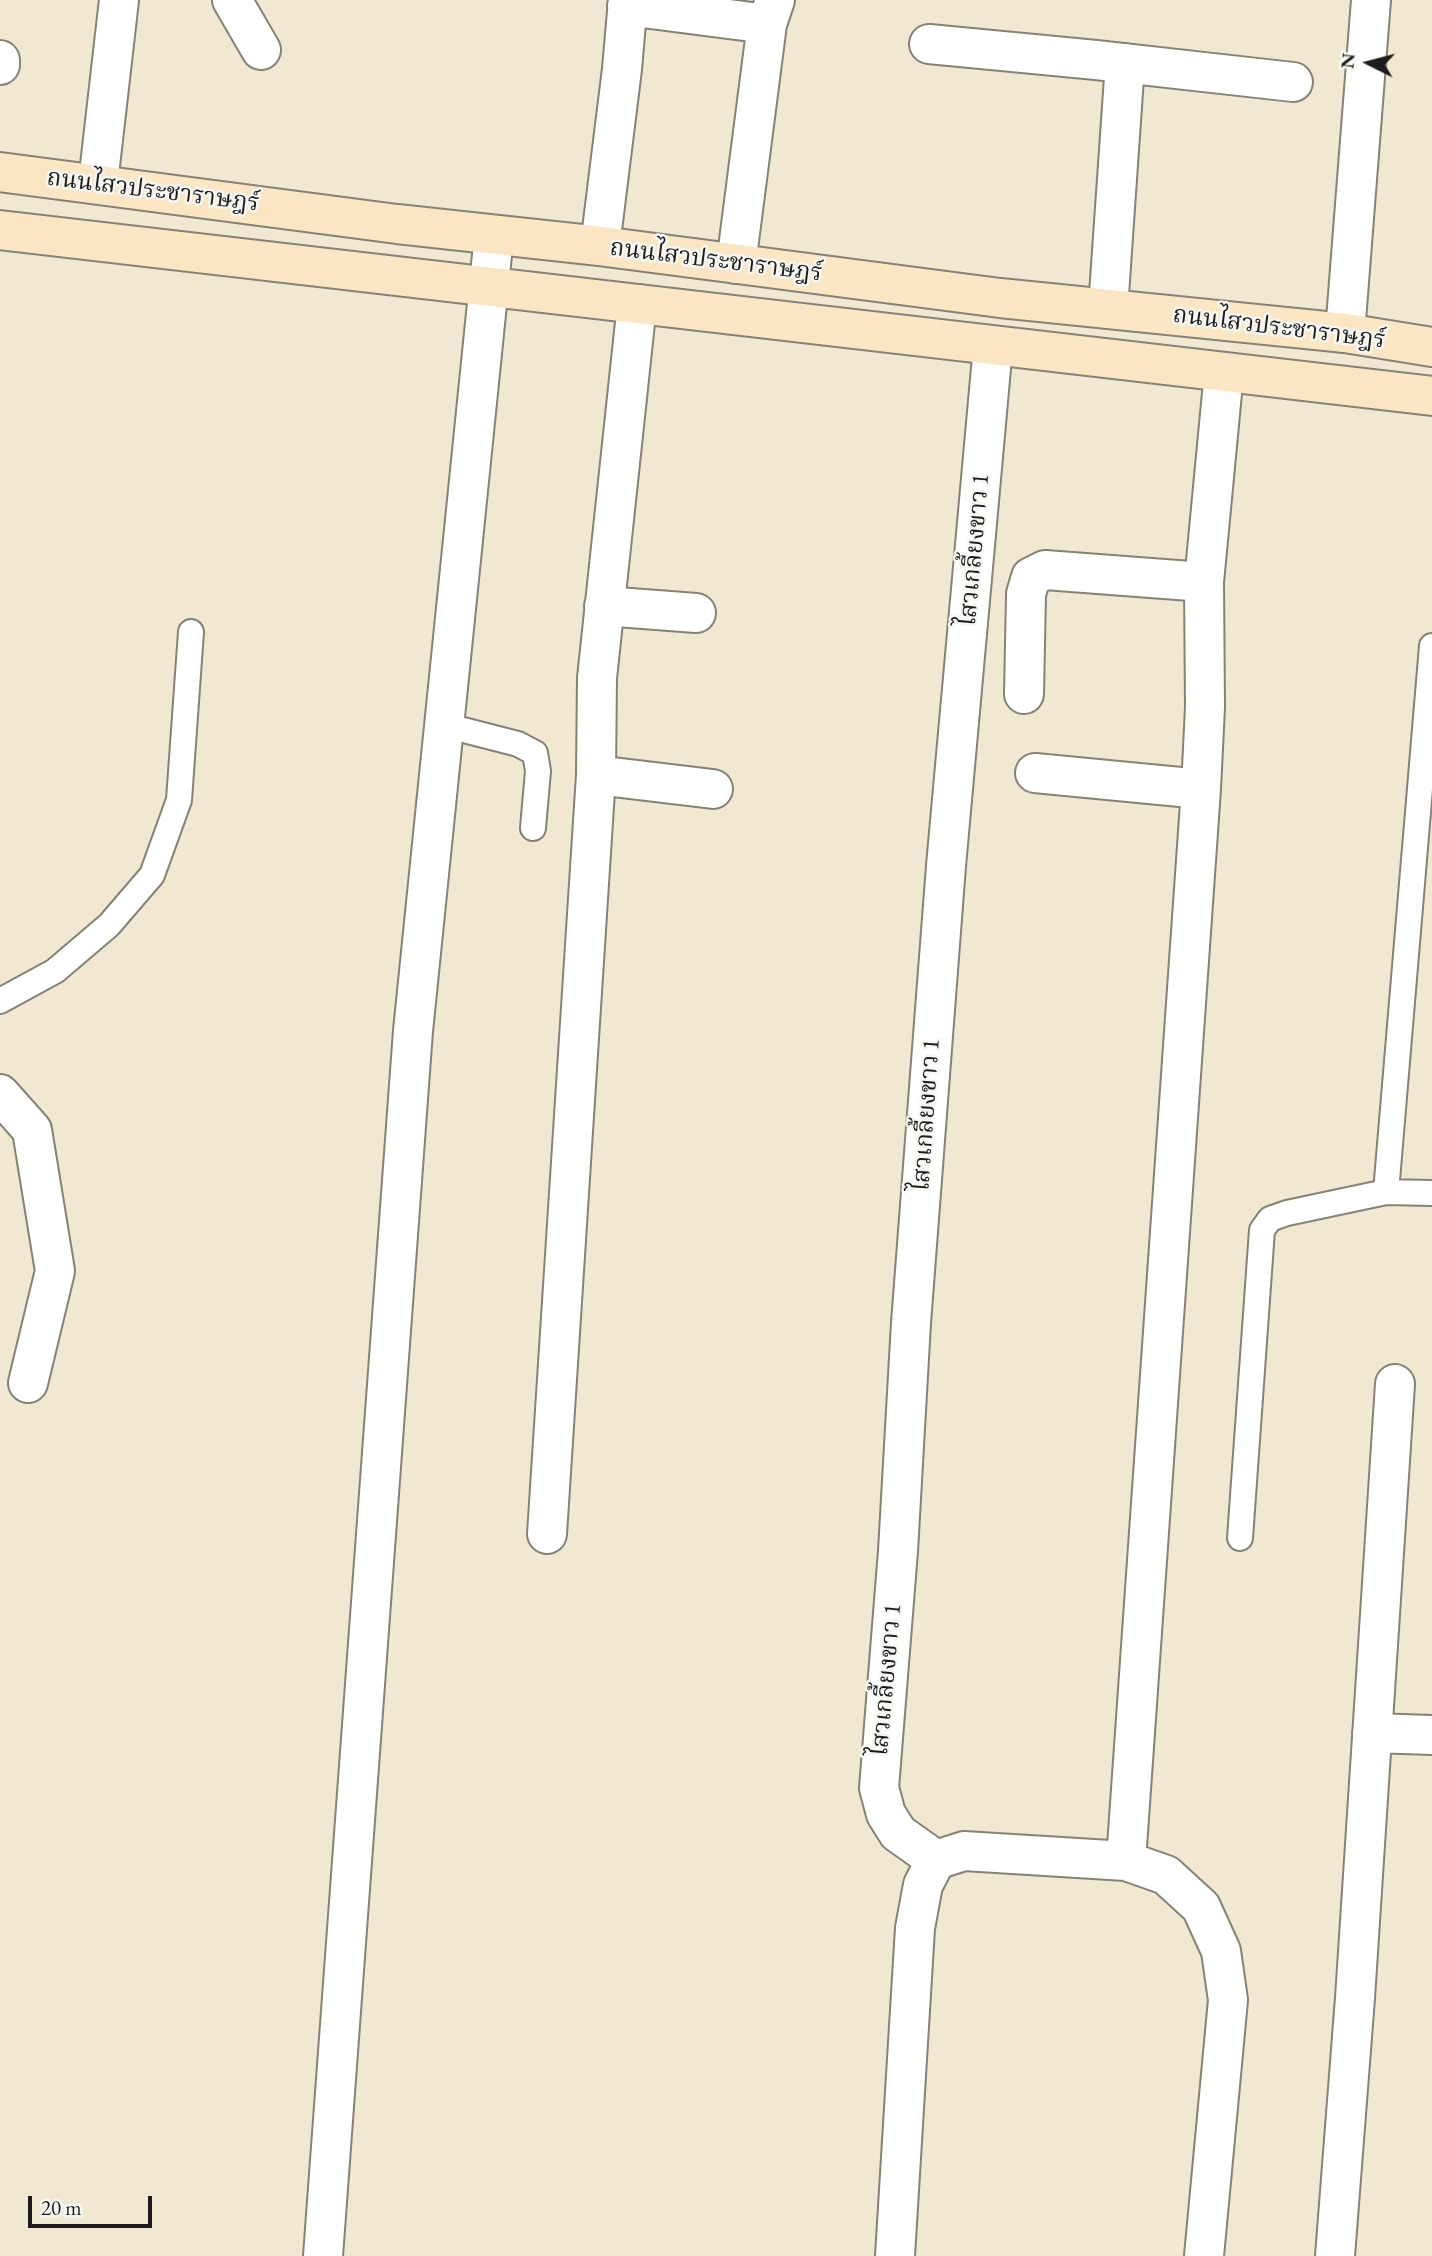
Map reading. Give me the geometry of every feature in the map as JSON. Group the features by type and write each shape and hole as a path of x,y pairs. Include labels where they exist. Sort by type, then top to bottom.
{"main road":[{"name":"ถนนไสวประชาราษฎร์","path":"0,172 1000,298 1345,333 1432,347"},
{"name":"ถนนไสวประชาราษฎร์","path":"0,230 1432,396"}],"street":[{"path":"98,183 119,0"},
{"path":"232,0 261,50"},
{"path":"1345,333 1371,0"},
{"path":"600,246 628,3 771,12 736,264"},
{"path":"929,44 1293,82"},
{"path":"1108,309 1125,63"},
{"path":"323,2256 413,1031 494,235"},
{"path":"547,1534 596,775 597,678 637,304"},
{"name":"ไสวเกลี้ยงขาว 1","path":"936,1860 898,1833 886,1814 879,1788 946,866 993,346"},
{"path":"1126,1861 1201,789 1205,707 1204,583 1224,372"},
{"path":"1024,694 1026,594 1031,577 1045,570 1204,583"},
{"path":"604,606 696,613"},
{"path":"1035,773 1201,789"},
{"path":"596,775 713,789"},
{"path":"0,1094 32,1130 55,1271 28,1383"},
{"path":"1335,2256 1395,1384"},
{"path":"1372,1733 1432,1735"},
{"path":"895,2256 915,1928 923,1885 936,1860 964,1851 1126,1861 1166,1875 1201,1907 1221,1951 1228,2000 1204,2256"}],"lane":[{"path":"0,1001 55,971 109,925 152,875 179,800 191,632"},
{"path":"1386,1192 1432,646"},
{"path":"444,725 518,744 535,753 538,771 533,828"},
{"path":"1240,1538 1262,1230 1270,1219 1287,1213 1386,1192 1432,1193"}]}
